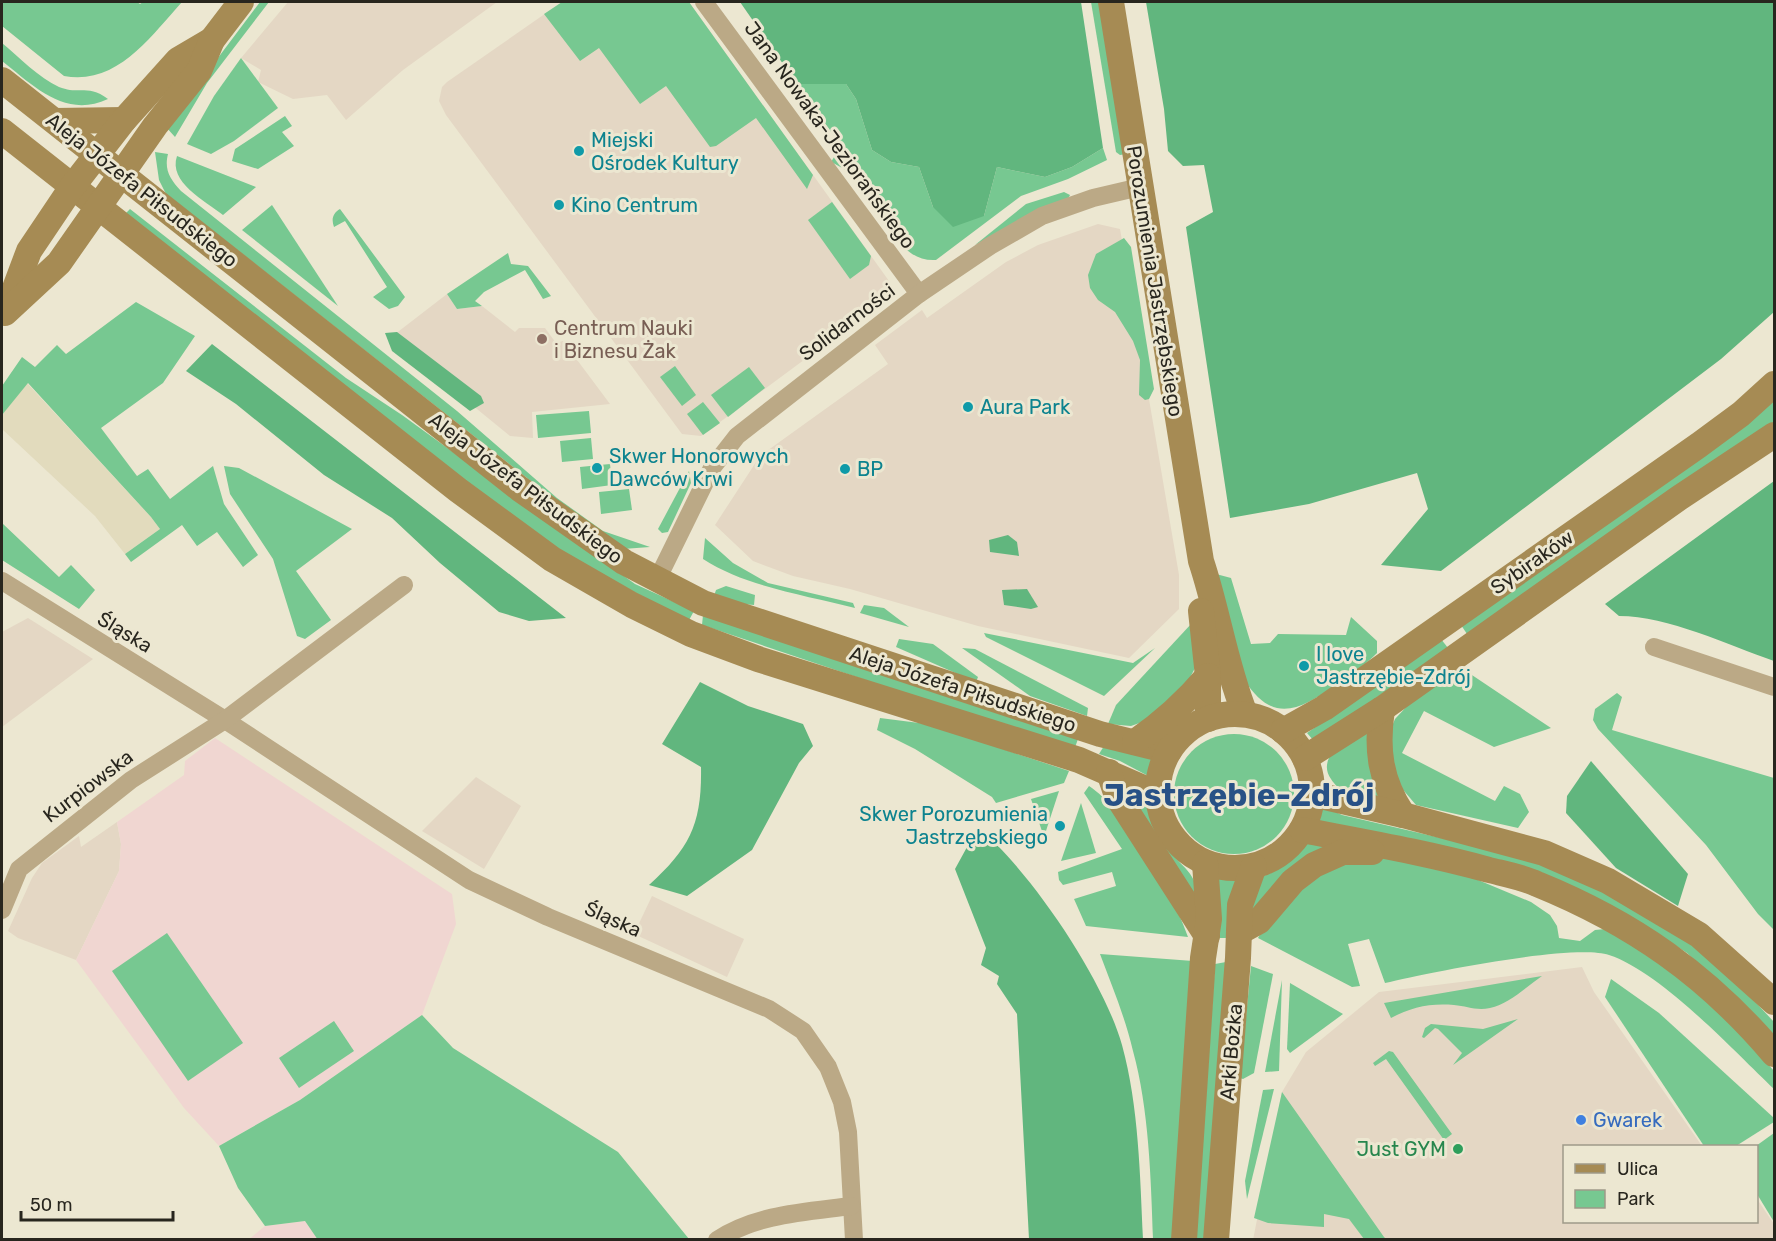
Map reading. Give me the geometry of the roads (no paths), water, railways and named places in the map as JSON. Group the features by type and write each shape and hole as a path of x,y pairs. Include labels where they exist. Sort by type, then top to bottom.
{"street":[{"path":"3,316 59,264 98,207 199,71 212,39 242,2"},
{"name":"Jana Nowaka-Jeziorańskiego","path":"704,2 919,294"},
{"name":"Porozumienia Jastrzębskiego","path":"1111,2 1201,561 1213,596 1226,664 1245,714"},
{"path":"3,316 29,251 72,187 124,120 178,60 212,39"},
{"name":"Aleja Józefa Piłsudskiego","path":"2,80 520,489 569,525 657,580 714,607 1100,734 1169,751"},
{"path":"55,121 124,120"},
{"name":"Aleja Józefa Piłsudskiego","path":"2,130 126,230 477,504 552,559 632,605 691,634 758,659 1079,760 1157,794"},
{"name":"Solidarności","path":"657,580 712,468 737,436 919,294 990,246 1042,216 1093,198 1140,187"},
{"path":"75,239 126,230"},
{"name":"Sybiraków","path":"1283,731 1324,708 1640,487 1741,414 1774,384"},
{"name":"Sybiraków","path":"1305,758 1382,709 1679,498 1774,435"},
{"name":"Porozumienia Jastrzębskiego","path":"1201,561 1200,604 1208,676 1208,719"},
{"name":"Śląska","path":"2,581 225,720 469,880 548,917 769,1009 803,1030 828,1067 842,1102 848,1132 854,1239"},
{"path":"225,720 404,585"},
{"path":"1654,647 1774,687"},
{"path":"1135,742 1158,726 1189,699 1208,676"},
{"path":"1382,709 1378,735 1381,767 1391,797 1403,815"},
{"path":"1245,714 1271,723 1283,731 1305,758 1312,794 1302,830 1290,846 1273,859 1254,867 1237,869 1205,863 1189,855 1166,828 1157,794 1160,771 1169,751 1186,731 1208,719 1245,714"},
{"name":"Kurpiowska","path":"2,909 19,869 130,780 225,720"},
{"path":"1109,772 1118,796 1207,936"},
{"path":"1312,794 1403,815 1544,853 1625,889 1699,935 1774,1002"},
{"path":"1302,830 1429,855 1536,883 1612,920 1675,958 1701,978 1751,1026 1774,1054"},
{"path":"1239,932 1259,921 1293,881 1314,865 1343,852 1383,852 1414,857 1429,855"},
{"name":"Arki Bożka","path":"1184,1239 1209,919 1205,863"},
{"name":"Arki Bożka","path":"1216,1239 1240,905 1254,867"},
{"path":"717,1239 732,1230 771,1217 851,1206"}],"place":[{"name":"Miejski Ośrodek Kultury","path":"579,151"},
{"name":"Kino Centrum","path":"559,205"},
{"name":"Centrum Nauki i Biznesu Żak","path":"542,339"},
{"name":"Aura Park","path":"968,407"},
{"name":"Skwer Honorowych Dawców Krwi","path":"597,468"},
{"name":"BP","path":"845,469"},
{"name":"I love Jastrzębie-Zdrój","path":"1304,666"},
{"name":"Skwer Porozumienia Jastrzębskiego","path":"1060,826"},
{"name":"Gwarek","path":"1581,1120"},
{"name":"Just GYM","path":"1458,1149"}],"district":[{"name":"Jastrzębie-Zdrój","path":"1239,795"}]}
